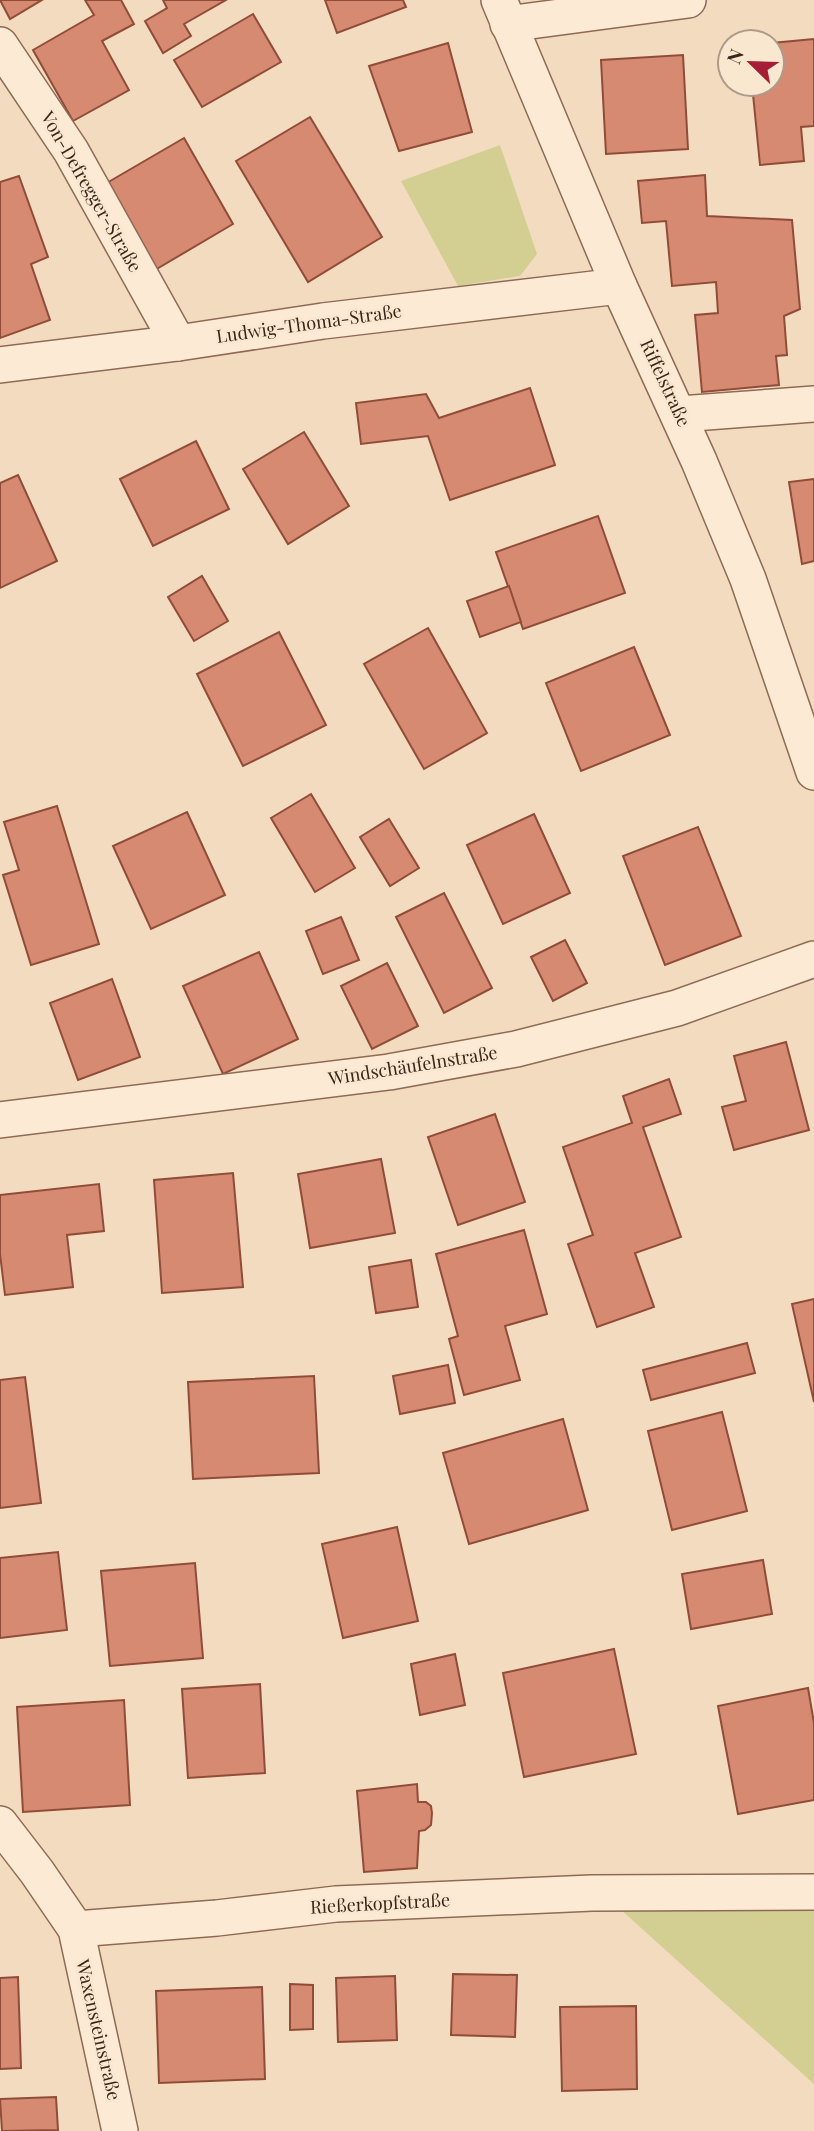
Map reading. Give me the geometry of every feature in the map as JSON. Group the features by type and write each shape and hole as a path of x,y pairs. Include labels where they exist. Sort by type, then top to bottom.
{"street":[{"path":"504,12 688,0"},
{"name":"Riffelstraße","path":"504,12 619,286 680,414 748,579 808,733 814,772"},
{"name":"Von-Defregger-Straße","path":"0,45 71,151 178,342"},
{"name":"Ludwig-Thoma-Straße","path":"0,365 323,321 619,286"},
{"path":"680,414 814,404"},
{"name":"Windschäufelnstraße","path":"0,1120 389,1072 504,1052 560,1040 677,1008 814,959"},
{"path":"0,1824 37,1872 75,1929"},
{"name":"Rießerkopfstraße","path":"75,1929 349,1904 603,1893 814,1892"},
{"name":"Waxensteinstraße","path":"75,1929 120,2131"}],"shaded area":[{"path":"500,145 537,254 520,276 458,286 401,181"},
{"path":"814,1900 814,2084 620,1909"}],"building":[{"path":"0,0 42,0 10,19"},
{"path":"85,0 121,0 134,24 102,41 129,90 73,121 33,50 94,15"},
{"path":"163,0 226,0 184,24 191,36 163,53 145,21 167,8"},
{"path":"325,0 403,0 406,7 337,33"},
{"path":"253,14 281,62 202,107 174,60"},
{"path":"814,39 814,126 801,127 804,161 760,165 753,98 786,98 786,42"},
{"path":"448,43 472,132 399,151 369,66"},
{"path":"683,55 688,149 606,154 601,60"},
{"path":"310,117 382,237 308,282 236,161"},
{"path":"184,138 233,224 155,270 105,184"},
{"path":"705,175 707,216 792,220 800,309 784,316 787,355 776,356 779,385 702,392 695,315 718,313 716,282 672,286 666,221 642,223 638,181"},
{"path":"19,176 48,257 31,264 50,320 0,338 0,182"},
{"path":"530,388 555,465 450,500 428,436 361,444 356,403 426,394 439,418"},
{"path":"304,432 349,506 288,544 243,469"},
{"path":"196,441 229,509 153,546 120,479"},
{"path":"18,475 57,561 0,588 0,483"},
{"path":"814,479 814,561 802,564 789,482"},
{"path":"598,516 625,593 523,629 496,552"},
{"path":"202,576 228,621 194,641 168,597"},
{"path":"509,586 521,622 480,637 467,601"},
{"path":"428,628 487,733 424,769 364,664"},
{"path":"279,632 326,725 243,766 197,674"},
{"path":"634,647 670,735 581,771 546,683"},
{"path":"311,794 355,868 315,892 271,818"},
{"path":"57,806 99,944 31,965 3,875 19,870 4,822"},
{"path":"187,812 225,895 151,929 113,846"},
{"path":"534,814 570,893 503,924 467,845"},
{"path":"389,819 419,868 390,886 360,837"},
{"path":"698,827 741,936 665,965 623,856"},
{"path":"444,893 492,988 444,1013 396,917"},
{"path":"341,917 359,960 323,974 306,931"},
{"path":"565,940 587,983 553,1001 531,957"},
{"path":"259,952 298,1039 223,1074 183,986"},
{"path":"387,963 418,1026 372,1049 341,986"},
{"path":"112,979 140,1057 78,1080 50,1003"},
{"path":"786,1042 809,1130 734,1150 722,1107 746,1101 734,1056"},
{"path":"669,1079 681,1114 643,1127 681,1237 635,1253 654,1307 597,1327 568,1244 593,1235 563,1147 632,1123 623,1096"},
{"path":"495,1114 525,1202 458,1225 428,1137"},
{"path":"381,1159 395,1233 310,1248 298,1174"},
{"path":"233,1173 243,1287 162,1293 154,1180"},
{"path":"99,1184 104,1231 67,1235 73,1287 5,1295 0,1254 0,1195"},
{"path":"524,1230 547,1314 505,1326 520,1380 464,1395 449,1339 458,1336 436,1254"},
{"path":"411,1260 418,1307 376,1313 369,1267"},
{"path":"814,1299 814,1402 792,1304"},
{"path":"747,1343 755,1373 651,1400 643,1370"},
{"path":"448,1365 455,1403 400,1414 393,1376"},
{"path":"314,1376 319,1473 193,1479 188,1382"},
{"path":"25,1377 41,1503 0,1508 0,1380"},
{"path":"722,1412 747,1511 672,1530 648,1431"},
{"path":"563,1419 588,1510 469,1544 443,1453"},
{"path":"397,1527 418,1621 343,1638 322,1544"},
{"path":"58,1552 67,1630 0,1638 0,1558"},
{"path":"763,1560 772,1614 691,1629 682,1574"},
{"path":"195,1563 203,1658 110,1666 101,1571"},
{"path":"614,1649 636,1754 524,1777 503,1673"},
{"path":"455,1654 465,1705 420,1715 411,1664"},
{"path":"260,1684 265,1773 188,1778 182,1689"},
{"path":"808,1688 814,1723 814,1800 738,1814 718,1706"},
{"path":"124,1700 130,1805 23,1812 17,1707"},
{"path":"417,1784 418,1802 426,1802 431,1806 432,1813 431,1825 419,1831 417,1868 364,1872 357,1791"},
{"path":"453,1974 517,1975 515,2037 451,2035"},
{"path":"395,1976 397,2040 338,2042 336,1978"},
{"path":"18,1977 21,2068 0,2069 0,1978"},
{"path":"290,1984 313,1985 313,2029 290,2030"},
{"path":"262,1987 265,2079 159,2083 156,1991"},
{"path":"636,2006 637,2089 562,2091 560,2007"},
{"path":"56,2097 58,2130 2,2131 0,2099"}]}
